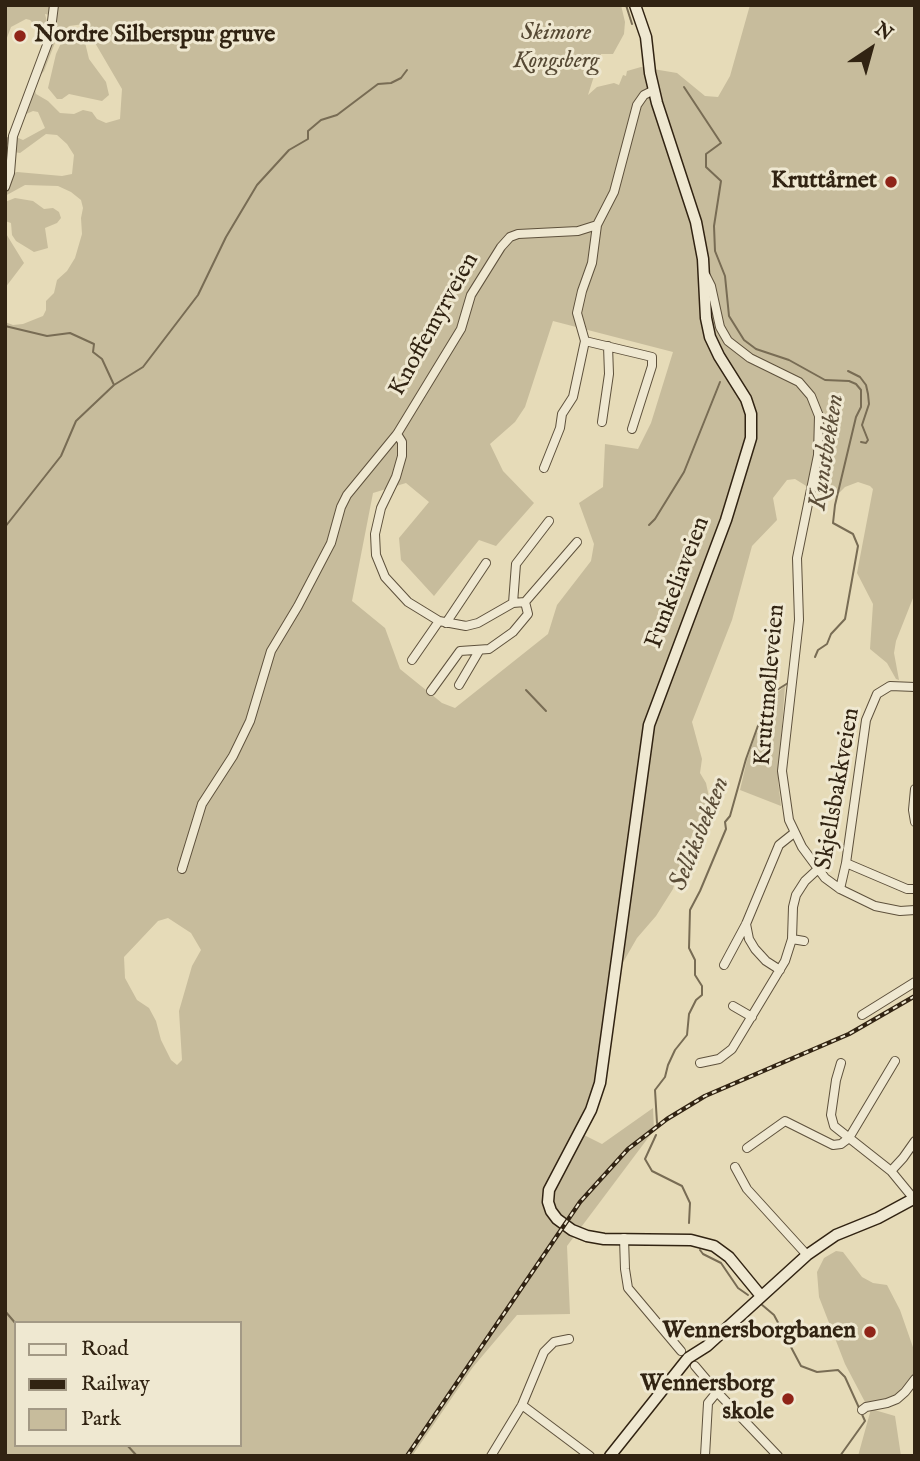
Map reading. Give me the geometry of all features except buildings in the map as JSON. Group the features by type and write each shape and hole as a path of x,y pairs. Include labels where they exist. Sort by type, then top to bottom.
{"street":[{"path":"5,187 10,173 13,136 50,37 54,5"},
{"name":"Funkeliaveien","path":"635,5 646,37 654,90 696,222 705,273 706,318 710,337 746,399 751,414 751,438 726,520 649,725 600,1083 591,1111 554,1182 554,1201 561,1215 584,1230 620,1238 691,1240 714,1246 735,1264 761,1296"},
{"path":"544,468 560,428 562,414 573,397 585,341 578,313 592,263 597,225 614,192 637,105 642,97 654,90"},
{"name":"Knoffemyrveien","path":"182,869 202,804 233,756 250,721 271,651 331,543 347,495 397,434 461,329 471,295 501,247 510,237 524,233 578,231 597,225"},
{"name":"Kruttmølleveien","path":"705,273 719,327 728,341 750,358 799,382 811,396 819,416 818,455 797,549 799,620 782,771 794,833 818,869 840,889 875,906 900,911 915,910"},
{"path":"585,341 652,357 652,366 632,429"},
{"path":"602,422 609,374 608,346"},
{"path":"397,434 402,442 402,456 396,477 381,508 375,534 376,555 386,577 408,602 443,622 466,626 478,623 513,603 525,602 577,542"},
{"path":"513,603 516,564 549,521"},
{"path":"412,660 486,563"},
{"path":"431,691 460,651 479,651 494,646 519,626 528,614 525,602"},
{"path":"459,685 479,651"},
{"name":"Skjellsbakkveien","path":"840,889 866,720 877,694 890,686 915,687"},
{"path":"915,789 915,822"},
{"path":"724,965 746,925 779,845 794,833"},
{"path":"846,863 907,888 915,888"},
{"path":"700,1063 719,1059 730,1052 752,1017 780,970 792,939 796,895 805,881 818,869"},
{"path":"746,925 748,939 755,949 766,961 780,970"},
{"path":"792,939 804,941"},
{"path":"862,1014 915,982"},
{"path":"733,1006 752,1017"},
{"path":"747,1148 785,1121 833,1145 841,1144 849,1138 895,1061"},
{"path":"610,1456 675,1374 807,1255 836,1235 913,1202 891,1171 834,1126 831,1115 841,1063"},
{"path":"891,1171 915,1141"},
{"path":"735,1167 747,1189 807,1255"},
{"path":"620,1238 628,1288 717,1392 778,1456"},
{"path":"491,1456 522,1405 544,1352 554,1342 569,1339"},
{"path":"862,1410 897,1399 915,1379"},
{"path":"705,1456 708,1403 717,1392"},
{"path":"522,1405 590,1456"}],"green space":[{"name":"Skimore Kongsberg","path":"5,5 621,5 625,22 624,34 613,54 601,54 588,95 597,87 614,83 619,85 627,71 641,67 677,73 705,96 718,97 730,76 750,5 915,5 915,593 896,641 894,653 899,680 887,663 870,649 873,604 857,573 873,489 858,482 845,487 835,497 824,497 795,479 787,480 773,498 777,520 752,546 732,620 692,722 702,759 700,773 706,783 709,797 681,860 673,889 656,916 637,938 614,978 604,1057 576,1131 602,1144 653,1108 654,1130 567,1246 570,1314 517,1315 473,1367 412,1456 5,1456 5,322 23,324 43,316 46,301 54,293 57,280 75,258 82,234 83,208 81,200 58,186 25,185 5,196 5,176 17,172 62,176 72,174 74,155 57,135 46,134 20,153 14,152 16,137 23,140 45,128 38,112 24,115 35,90 36,94 60,113 74,114 83,110 92,112 97,119 106,123 120,119 122,89 84,24 69,26 58,35 40,76 55,16 45,14 48,26 45,35 26,19 11,27 5,43","holes":["553,321 673,352 651,423 638,449 605,444 603,487 579,503 594,544 591,561 557,605 548,634 455,708 442,703 400,669 385,628 352,601 373,493 406,483 429,502 399,538 401,560 434,596 479,540 496,546 534,503 503,471 490,444 515,422 525,407","168,918 191,933 201,950 192,966 179,1011 182,1060 177,1065 171,1060 161,1040 149,1008 137,1000 125,978 124,957 158,921"]},
{"path":"75,31 83,34 89,59 106,82 109,95 102,101 69,94 57,99 48,88 56,54 63,39"},
{"path":"15,198 33,201 44,209 53,208 59,212 61,218 57,223 45,228 48,248 34,252 16,241 12,235 11,223 5,221 5,202"},
{"path":"5,232 24,263 5,288"},
{"path":"785,686 778,780 781,806 740,790 767,701"},
{"name":"Wennersborgbanen","path":"836,1251 843,1252 862,1277 873,1283 887,1285 900,1310 915,1353 915,1370 902,1398 874,1408 865,1402 845,1364 819,1297 817,1272 824,1258"},
{"path":"871,1409 895,1416 901,1456 858,1456"}],"waterway":[{"name":"Kunstbekken","path":"626,5 632,24"},
{"path":"5,326 47,336 70,333 94,344 93,352 102,359 114,385 143,367 198,295 226,237 257,185 289,150 308,139 308,131 321,120 337,115 378,84 391,83 401,78 407,70"},
{"name":"Kunstbekken","path":"684,87 721,143 706,154 706,167 721,181 714,226 715,251 725,276 729,316 744,340 756,349 789,360 825,380 849,381 861,390 861,407 856,417 833,523 853,534 858,546 845,619 815,657"},
{"path":"848,371 860,377 868,394 869,404 862,425 868,440 866,443 861,442"},
{"path":"649,525 684,472 720,382"},
{"path":"5,527 61,456 76,421 114,385"},
{"name":"Selliksbekken","path":"657,1123 655,1090 665,1077 675,1050 687,1035 689,1014 696,1000 702,995 702,986 695,975 695,960 689,948 690,910 726,829 725,822 730,816 746,759 769,695 788,683"},
{"path":"526,690 546,711"},
{"name":"Selliksbekken","path":"656,1135 645,1159 652,1171 682,1186 690,1203 689,1223"},
{"name":"Selliksbekken","path":"700,1250 721,1263 738,1288 748,1295"},
{"name":"Selliksbekken","path":"761,1304 774,1315 801,1366 817,1372 838,1370 845,1377 865,1421 840,1456"},
{"path":"5,1311 14,1322"},
{"path":"129,1447 137,1456"}],"railway":[{"path":"407,1456 580,1202 628,1149 667,1119 705,1096 849,1034 915,996"}],"place":[{"name":"Nordre Silberspur gruve","path":"20,36"},
{"name":"Kruttårnet","path":"891,182"},
{"name":"Wennersborgbanen","path":"870,1332"},
{"name":"Wennersborg skole","path":"788,1399"}]}
